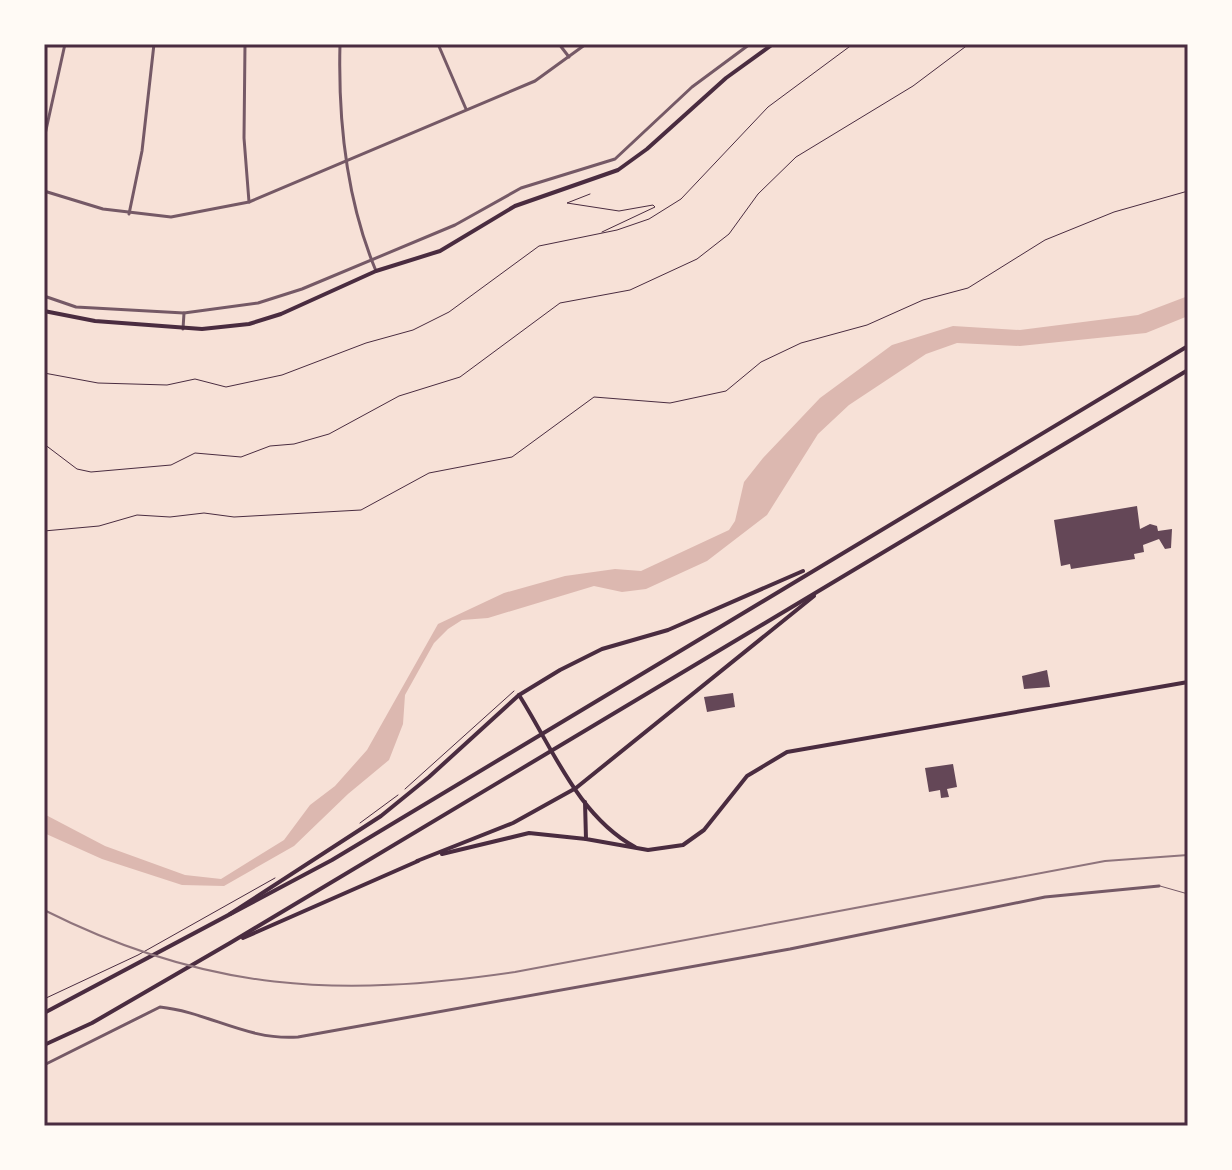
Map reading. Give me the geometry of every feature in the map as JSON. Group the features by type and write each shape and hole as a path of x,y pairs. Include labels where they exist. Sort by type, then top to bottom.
{"main road":[{"path":"44,311 76,319 183,329 249,324 376,271 440,251 515,206 618,170 647,149 726,78 773,44"},
{"path":"44,1013 332,860 820,564 1188,346"},
{"path":"44,1045 92,1023 230,943 1188,370"},
{"path":"220,921 255,895 327,854 381,816 519,695 602,649 668,630 820,564"},
{"path":"230,943 417,861 513,823 576,788 828,585"},
{"path":"417,861 521,834 551,833 639,849 665,850 691,841 747,776 787,752 1188,682"},
{"path":"519,695 585,802 609,830 639,849"},
{"path":"585,802 586,839"}],"street":[{"path":"44,139 65,44"},
{"path":"129,214 144,138 154,44"},
{"path":"245,44 244,138 249,202"},
{"path":"340,44 338,98 345,163 376,271"},
{"path":"438,44 466,109"},
{"path":"559,44 569,57"},
{"path":"44,191 129,214 171,217 249,202 535,81 586,44"},
{"path":"44,296 76,307 184,313 258,303 302,289 455,225 521,188 615,159 692,87 750,44"},
{"path":"183,329 184,313"},
{"path":"44,1065 160,1007 178,1009 262,1036 298,1037 790,949 1045,897 1159,886"}],"lane":[{"path":"1159,886 1188,894"}],"path":[{"path":"44,373 98,383 167,385 195,379 226,387 282,375 431,322 539,246 649,219 681,199 768,107 853,44"},
{"path":"44,444 77,469 91,472 171,465 195,453 241,457 270,446 294,444 329,434 390,400 460,377 560,303 645,285 704,255 729,234 758,194 796,157 913,86 969,44"},
{"path":"44,531 99,526 137,515 162,518 204,513 234,517 361,510 429,473 512,457 594,397 670,403 705,397 734,386 761,362 801,343 843,329 867,325 923,300 968,288 1045,240 1105,215 1188,191"},
{"path":"590,194 567,205 619,211 655,207 599,233"},
{"path":"356,825 401,792 521,688"},
{"path":"44,999 138,955 281,874"}],"shaded area":[{"path":"1188,296 1188,316 1146,333 1020,346 957,343 926,354 849,405 818,434 767,515 707,561 646,589 622,592 594,586 488,618 462,620 434,643 405,695 403,724 389,760 294,846 224,886 182,885 102,859 44,833 44,814 105,846 185,875 221,879 284,840 310,805 335,786 367,750 438,624 504,593 565,576 615,569 641,571 729,530 735,521 744,482 763,458 820,398 892,345 953,326 1020,330 1138,315"}],"building":[{"path":"1137,506 1140,529 1150,524 1157,526 1158,531 1172,529 1171,548 1165,549 1159,539 1143,545 1144,552 1134,554 1135,559 1071,569 1070,564 1061,566 1054,520"},
{"path":"1047,670 1050,687 1024,689 1022,676"},
{"path":"733,693 735,707 707,712 704,697"},
{"path":"953,764 957,787 947,789 949,797 941,798 940,790 929,792 925,768"}],"railway":[{"path":"44,910 161,958 218,973 274,982 390,985 515,972 1105,861 1188,855"}]}
